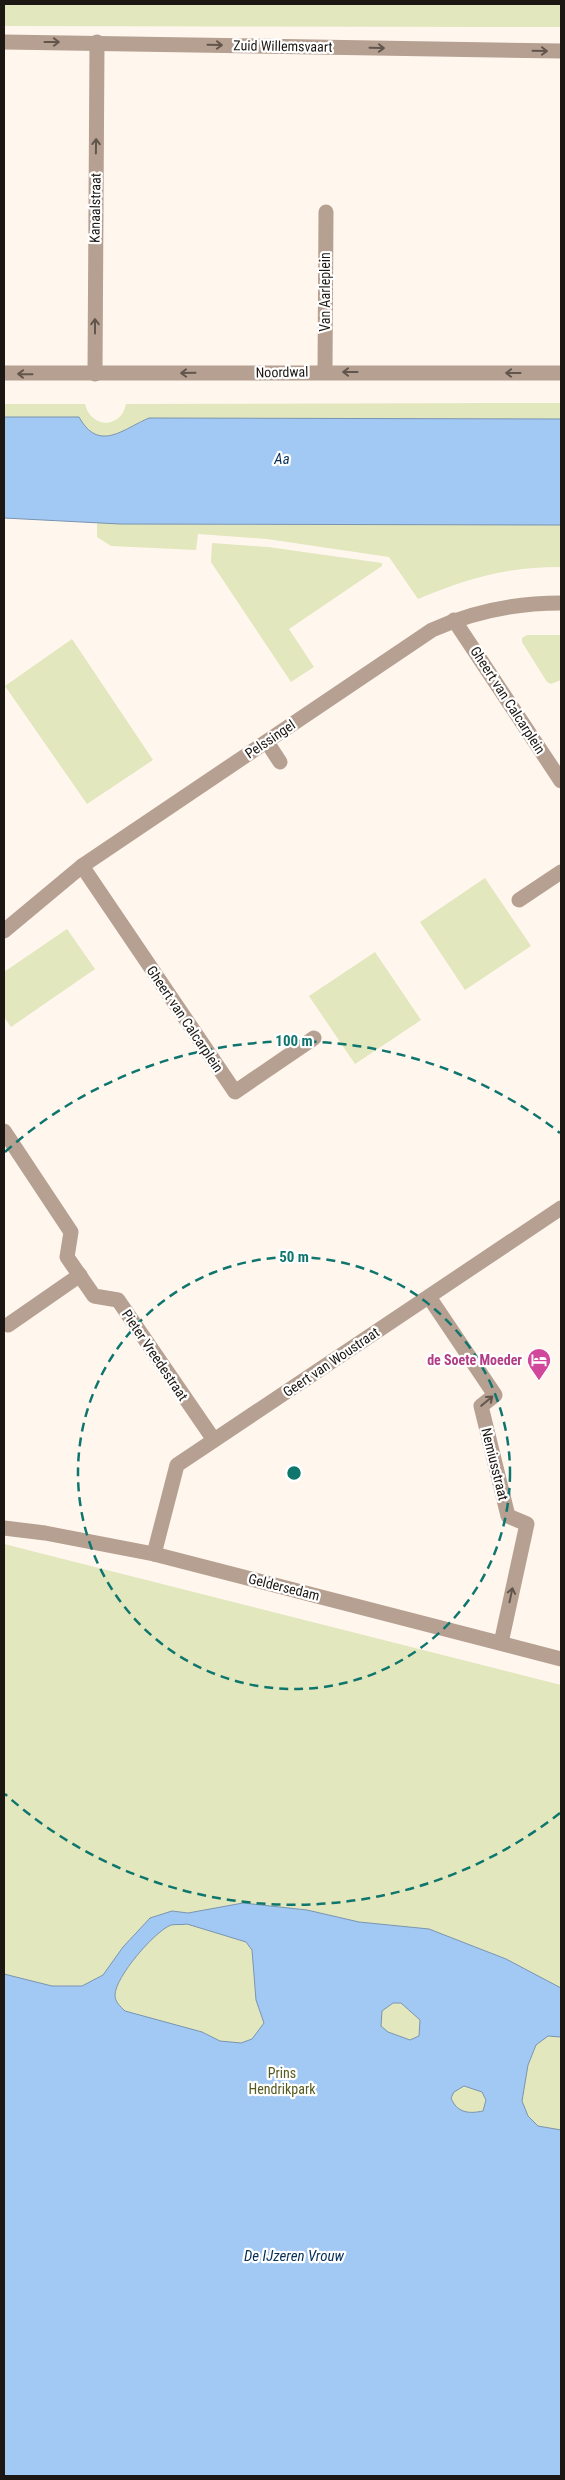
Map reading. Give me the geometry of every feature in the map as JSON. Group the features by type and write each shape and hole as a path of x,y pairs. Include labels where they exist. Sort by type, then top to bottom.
{"street":[{"name":"Zuid Willemsvaart","path":"4,42 98,42 561,51"},
{"name":"Kanaalstraat","path":"95,374 98,42"},
{"name":"Van Aarleplein","path":"325,372 326,212"},
{"name":"Noordwal","path":"4,373 561,373"},
{"name":"Pelssingel","path":"4,931 82,866 432,630 454,620 503,606 561,603"},
{"name":"Gheert van Calcarplein","path":"454,620 561,781"},
{"path":"266,742 280,762"},
{"name":"Gheert van Calcarplein","path":"82,866 235,1092 314,1038"},
{"path":"519,900 561,872"},
{"name":"Pieter Vreedestraat","path":"4,1131 71,1232 67,1257 94,1296 118,1300 214,1440"},
{"name":"Geert van Woustraat","path":"154,1554 177,1465 561,1208"},
{"path":"8,1325 80,1275"},
{"name":"Nemiusstraat","path":"429,1297 495,1395 480,1406 508,1516 527,1524 501,1643"},
{"name":"Geldersedam","path":"4,1528 45,1533 154,1554 561,1659"}],"green space":[{"path":"4,4 561,4 561,27 4,26"},
{"path":"561,403 561,419 149,418 121,432 103,436 95,434 87,428 79,417 4,417 4,404 85,404 93,418 99,422 106,423 118,418 126,404"},
{"path":"97,522 270,525 278,523 561,525 561,567 522,569 488,575 454,585 418,599 389,557 267,539 198,534 196,550 111,546 97,537"},
{"path":"212,543 268,547 382,563 382,566 289,629 314,667 291,682 211,562"},
{"path":"527,635 561,635 561,680 551,684 547,682 522,642 522,638"},
{"path":"72,639 153,760 87,804 5,686"},
{"path":"485,878 531,946 465,990 420,922"},
{"path":"67,929 95,969 11,1027 4,1017 4,972"},
{"path":"375,952 421,1020 355,1064 309,996"},
{"name":"Prins Hendrikpark","path":"4,1544 561,1685 561,2476 4,2476"}],"water":[{"name":"Aa","path":"4,417 79,417 87,428 95,434 103,436 121,432 149,418 561,419 561,525 120,524 4,518"},
{"name":"De IJzeren Vrouw","path":"243,1903 307,1910 359,1922 429,1929 506,1959 561,1988 561,2037 548,2036 536,2045 528,2065 522,2101 528,2116 538,2126 561,2130 561,2476 4,2476 4,1974 52,1986 82,1986 103,1975 123,1947 150,1918 172,1911 188,1913","holes":["187,1924 246,1942 252,1950 256,2000 264,2023 252,2039 241,2043 220,2041 202,2032 125,2011 117,2002 115,1997 117,1987 137,1955 164,1929 171,1925","393,2003 401,2003 420,2020 419,2036 410,2040 388,2032 381,2026 382,2011","464,2086 482,2092 486,2100 483,2111 468,2112 460,2109 451,2098 454,2092"]}],"place":[{"name":"de Soete Moeder","path":"539,1381"}]}
